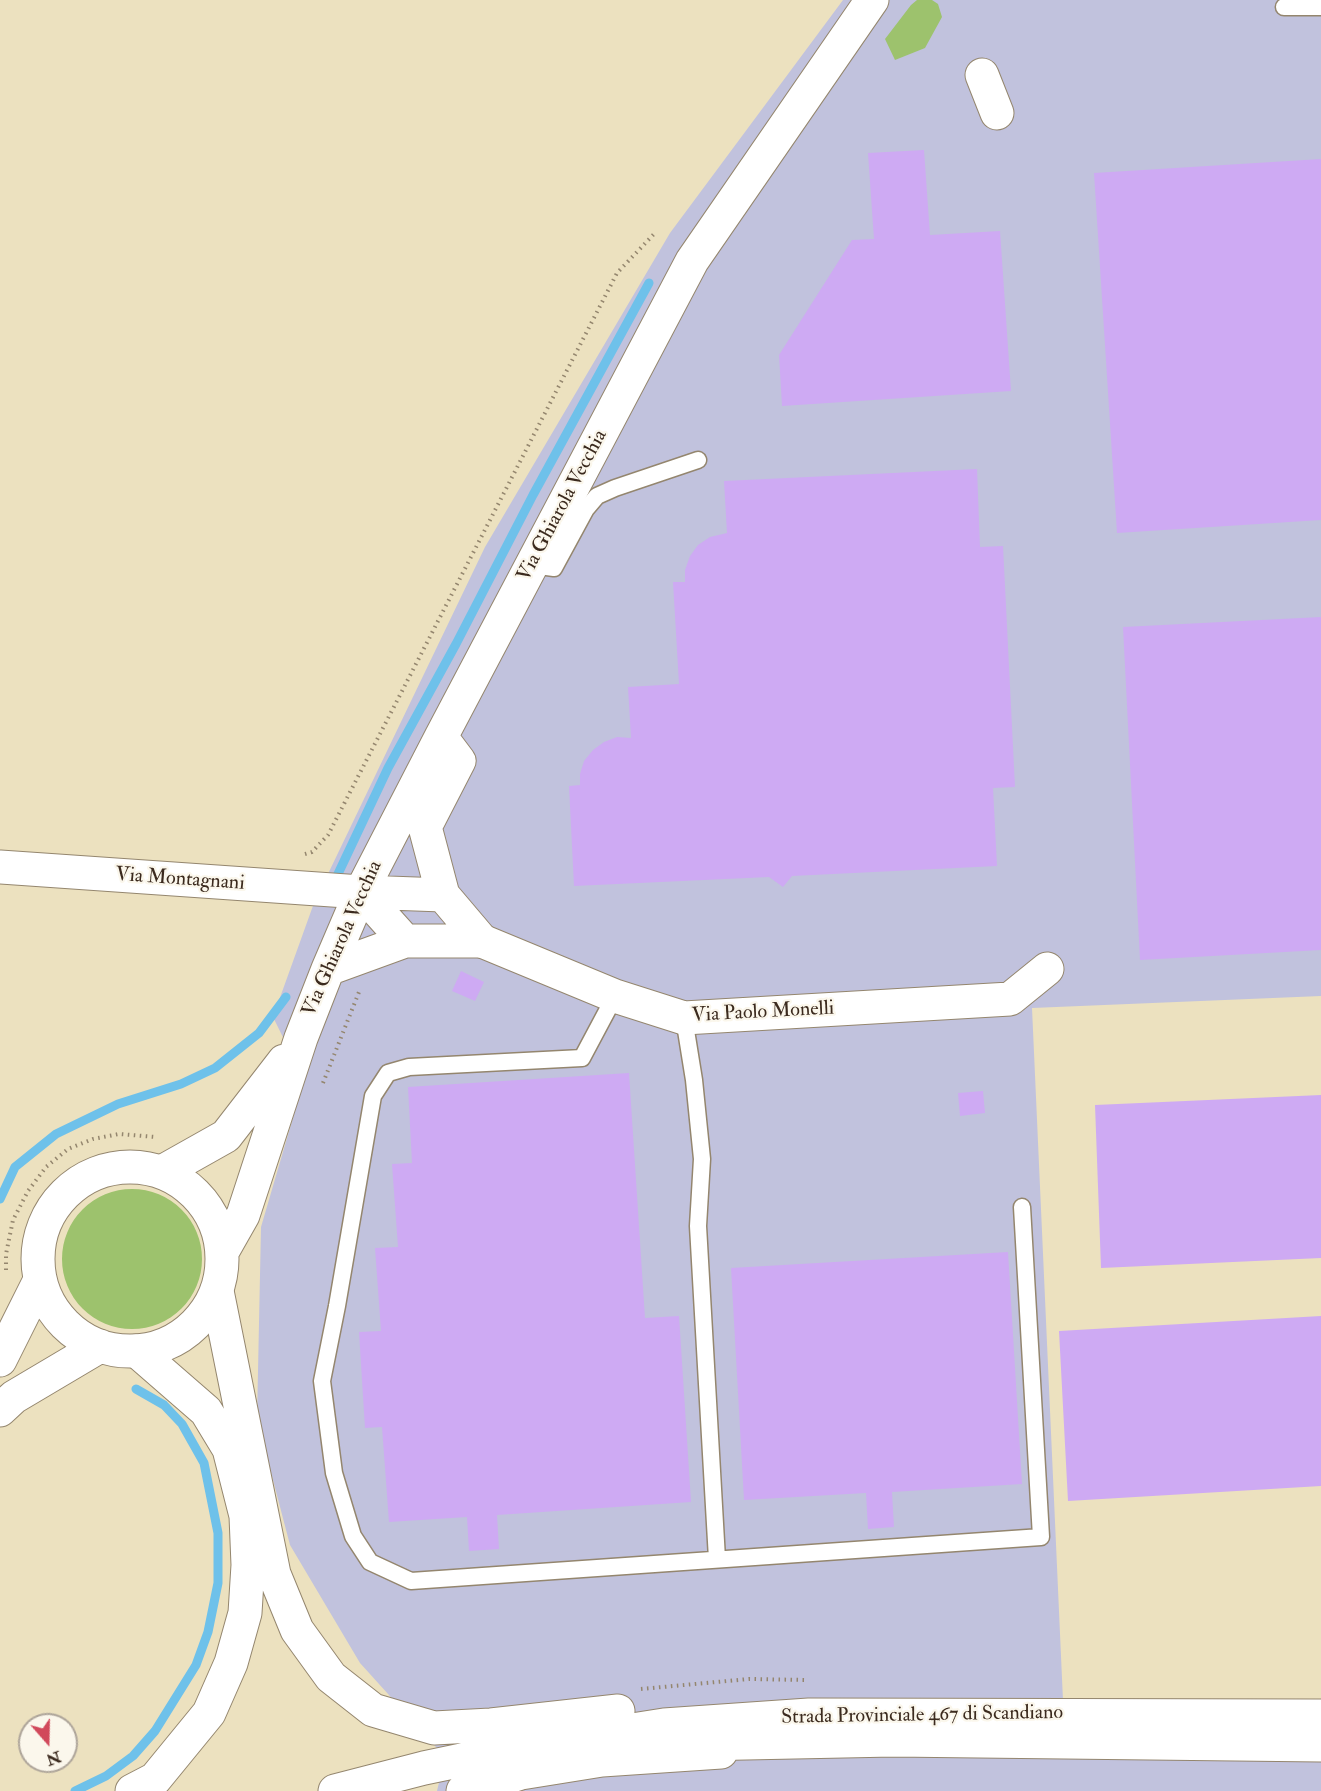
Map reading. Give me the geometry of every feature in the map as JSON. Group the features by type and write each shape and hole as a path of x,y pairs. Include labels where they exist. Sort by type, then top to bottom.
{"main road":[{"name":"Via Ghiarola Vecchia","path":"222,1252 243,1215 301,1038 328,969 361,892 441,737 692,261 872,0"},
{"path":"982,75 997,113"},
{"path":"441,737 459,761 425,827 443,895 482,941"},
{"name":"Via Montagnani","path":"0,867 361,892 443,895"},
{"path":"361,892 405,941"},
{"path":"328,969 405,941 482,941"},
{"name":"Via Paolo Monelli","path":"482,941 615,996 684,1018 1010,999 1047,969"},
{"name":"Via Ghiarola Vecchia","path":"162,1172 226,1136 266,1087 301,1038"},
{"name":"Via Ghiarola Vecchia","path":"138,1167 162,1172 178,1179 192,1190 204,1203 213,1218 220,1235 222,1252 222,1272 217,1291 204,1314 186,1333 163,1345 137,1352 118,1351 100,1346 83,1339 68,1328 45,1298 37,1255 42,1231 52,1208 69,1190 89,1176 113,1168 138,1167"},
{"path":"0,1360 40,1280"},
{"path":"217,1291 274,1574 297,1630 331,1677 374,1710 434,1728 491,1725 672,1706 854,1702 895,1727"},
{"path":"0,1410 14,1397 100,1346"},
{"path":"132,1791 155,1779 209,1713 231,1663 246,1612 248,1565 246,1516 229,1449 206,1411 137,1352"},
{"name":"Strada Provinciale 467 di Scandiano","path":"335,1791 424,1768 524,1747 664,1725 809,1715 895,1727 1321,1745"},
{"name":"Strada Provinciale 467 di Scandiano","path":"895,1727 1321,1716"},
{"path":"463,1791 521,1773 602,1760 895,1727"}],"lane":[{"path":"1284,7 1321,7"},
{"path":"532,565 554,568 586,508 597,496 698,460"},
{"path":"615,996 582,1058 409,1067 388,1073 373,1096 322,1381 334,1473 353,1536 370,1562 411,1581 1041,1537 1022,1207"},
{"path":"684,1018 694,1080 702,1159 698,1226 717,1559"}],"path":[{"path":"301,855 312,852 328,835 617,273 654,234"},
{"path":"322,1086 362,986"},
{"path":"6,1273 6,1254 13,1220 27,1191 46,1167 68,1149 93,1139 118,1134 164,1138"},
{"path":"633,1689 749,1679 809,1680"}],"shaded area":[{"path":"843,0 1321,0 1321,996 1032,1008 1064,1723 1321,1721 1321,1791 437,1791 445,1757 360,1663 290,1545 257,1419 261,1227 304,1080 273,1017 314,903 485,547 670,233"}],"green space":[{"path":"917,0 932,0 938,4 942,17 925,48 895,60 885,39"},
{"path":"132,1189 159,1194 182,1209 197,1232 202,1259 197,1286 182,1309 159,1324 132,1329 105,1324 82,1309 67,1286 62,1259 67,1232 82,1209 105,1194"}],"building":[{"path":"924,150 930,235 1000,231 1011,391 782,406 779,355 852,240 874,239 868,153"},
{"path":"1321,159 1321,520 1117,533 1094,173"},
{"path":"977,469 980,547 1003,546 1015,787 993,788 997,866 792,876 783,887 769,877 574,886 569,786 580,785 580,774 584,761 593,750 617,737 631,738 628,687 679,684 673,582 685,582 685,570 690,556 698,545 710,537 727,533 724,481"},
{"path":"1321,617 1321,950 1140,960 1123,627"},
{"path":"461,971 484,982 475,1001 452,991"},
{"path":"629,1073 645,1318 679,1316 691,1502 497,1515 499,1549 469,1551 467,1517 389,1522 382,1427 365,1428 359,1332 381,1331 375,1248 398,1247 392,1164 412,1163 408,1087"},
{"path":"983,1091 985,1113 960,1116 958,1093"},
{"path":"1321,1095 1321,1258 1101,1268 1095,1105"},
{"path":"1008,1252 1022,1484 892,1492 894,1527 868,1529 866,1493 744,1500 731,1268"},
{"path":"1321,1316 1321,1486 1068,1501 1059,1331"}],"waterway":[{"path":"337,876 388,768 649,283"},
{"path":"0,1199 15,1167 56,1134 118,1104 181,1084 215,1068 259,1033 286,997"},
{"path":"75,1791 106,1776 133,1756 155,1731 196,1665 208,1632 218,1583 218,1533 204,1463 182,1424 164,1405 136,1389"}]}
